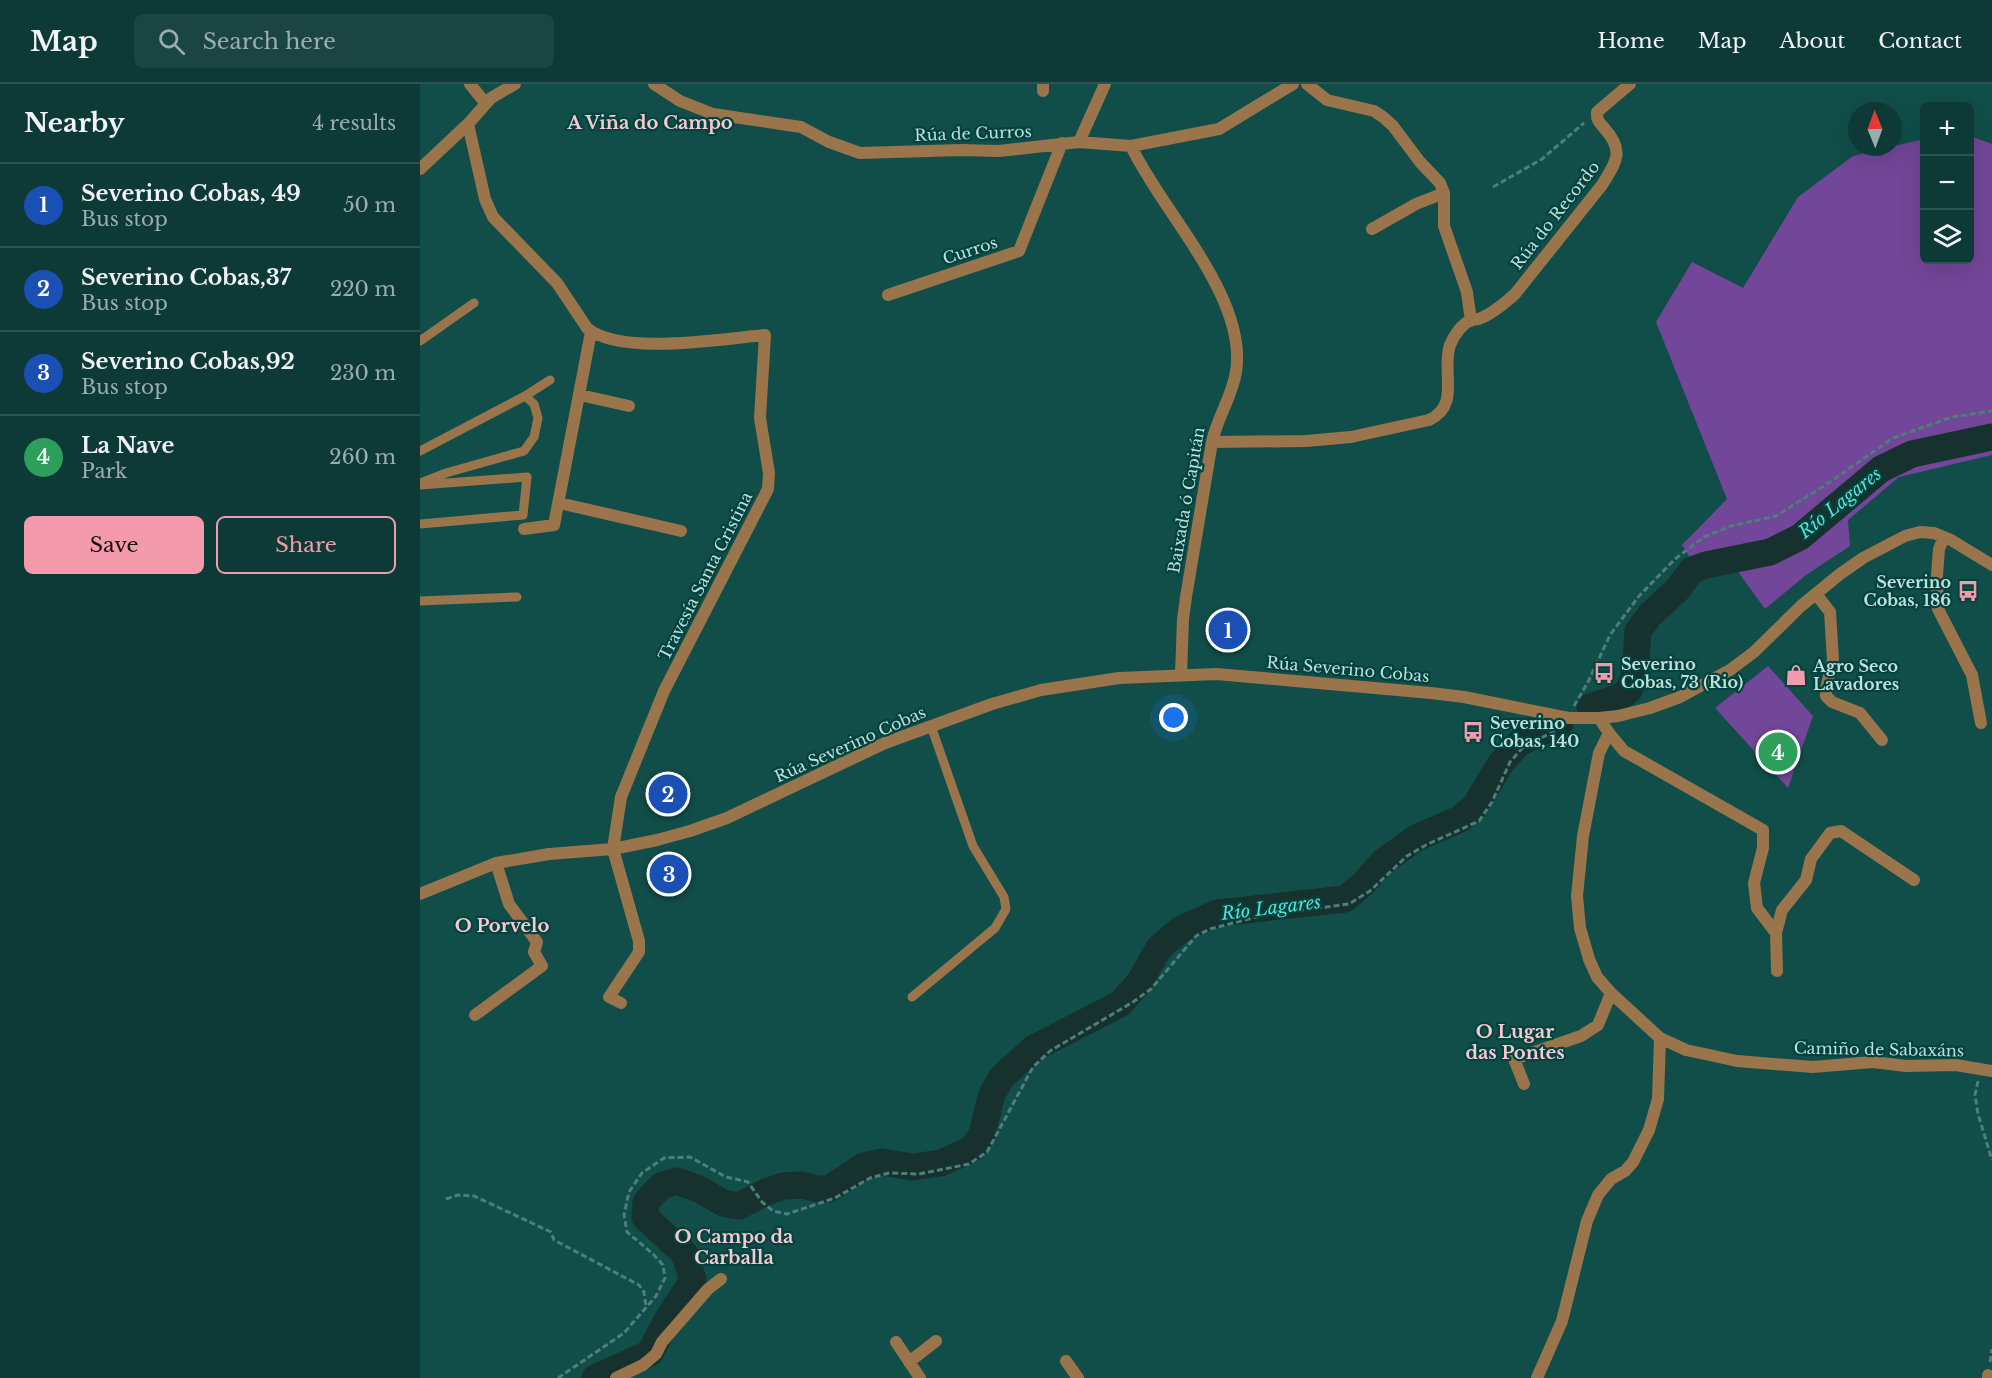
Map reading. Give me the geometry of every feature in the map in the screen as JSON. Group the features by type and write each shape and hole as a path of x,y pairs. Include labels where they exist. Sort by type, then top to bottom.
{"street":[{"path":"470,84 486,104"},
{"path":"420,169 491,99 515,84"},
{"name":"Rúa de Curros","path":"654,84 680,101 713,114 801,127 829,142 860,153 999,151 1079,142 1131,146 1219,129 1293,84"},
{"path":"1079,142 1105,84"},
{"path":"1307,84 1327,100 1366,109 1383,117 1394,126 1420,162 1440,183 1444,193 1444,225 1467,292 1471,321"},
{"path":"1599,110 1630,84"},
{"name":"Rúa do Recordo","path":"1212,442 1306,441 1351,437 1439,416 1445,409 1448,397 1450,346 1458,330 1504,304 1515,294 1602,185 1613,167 1617,154 1616,145 1599,122 1599,110"},
{"path":"468,124 485,199 493,217 557,283 591,332 554,525 524,529"},
{"name":"Curros","path":"888,295 1019,251 1062,143"},
{"name":"Baixada ó Capitán","path":"1131,146 1142,169 1217,284 1229,316 1236,351 1236,372 1212,442 1184,607 1181,675"},
{"path":"1372,229 1416,204 1444,193"},
{"name":"Travesía Santa Cristina","path":"591,332 624,343 651,345 765,335 760,418 769,473 768,489 664,692 621,797 613,849"},
{"path":"580,395 629,405"},
{"path":"559,503 681,531"},
{"name":"Rúa Severino Cobas","path":"420,894 496,863 549,854 613,849 657,840 728,818 885,743 992,704 1041,690 1119,678 1217,675 1431,693 1515,706 1569,718 1599,718 1650,708 1680,697 1730,670 1754,652 1816,594 1863,558 1905,536 1920,532 1934,533 1992,565"},
{"path":"1944,537 1939,549 1936,575 1938,609 1972,675 1981,723"},
{"path":"1816,594 1830,612 1833,660 1826,696 1832,702 1860,713 1881,740"},
{"path":"1599,718 1624,751 1762,830 1763,848 1754,883 1757,909 1776,933"},
{"name":"Camiño de Sabaxáns","path":"1609,733 1599,753 1589,801 1577,896 1580,928 1588,959 1597,977 1660,1038 1686,1050 1737,1061 1814,1067 1873,1062 1906,1066 1956,1065 1989,1070"},
{"path":"1777,971 1776,933 1782,910 1806,880 1811,859 1830,833 1841,831 1914,880"},
{"path":"613,849 639,941 639,952 609,997 621,1003"},
{"path":"474,1015 542,966 534,952 537,942 509,904 496,863"},
{"path":"1524,1084 1514,1059 1581,1036 1598,1025 1611,993"},
{"path":"1537,1378 1562,1321 1587,1221 1598,1195 1611,1179 1625,1171 1633,1162 1649,1130 1658,1099 1660,1038"},
{"path":"616,1378 643,1365 656,1354 662,1342 708,1289 721,1279"},
{"path":"909,1362 936,1341"},
{"path":"896,1342 920,1378"},
{"path":"1066,1361 1078,1378"}],"lane":[{"path":"420,341 474,303"},
{"path":"420,451 525,396 550,380"},
{"path":"420,484 446,473 524,451 534,437 538,418 534,404 525,396"},
{"path":"420,484 527,477 523,515 420,524"},
{"path":"420,601 517,597"},
{"path":"912,997 995,928 1006,909 1005,897 973,846 931,726"}],"path":[{"path":"1493,187 1542,159 1599,110"},
{"path":"1573,707 1588,682 1610,635 1639,596 1675,559 1704,537 1731,526 1776,516 1893,438 1952,417 1992,411"},
{"path":"558,1378 624,1333 656,1296 664,1278 663,1265 627,1232 624,1215 629,1192 642,1173 664,1158 690,1157 726,1176 748,1182 762,1202 773,1212 787,1214 835,1198 870,1178 889,1173 919,1174 969,1164 987,1152 1034,1067 1050,1051 1151,989 1196,936 1210,929 1264,915 1350,904 1370,891 1407,856 1479,821 1492,802 1510,762 1525,745 1565,727"},
{"path":"1989,1070 1979,1076 1975,1095 1978,1114 1992,1160"},
{"path":"446,1199 458,1195 474,1196 550,1232 554,1240 639,1285 644,1292 646,1307"}],"shaded area":[{"path":"1974,137 1992,144 1992,455 1899,477 1848,520 1850,546 1806,575 1765,609 1736,569 1704,580 1682,545 1727,499 1656,322 1692,262 1743,288 1798,197 1853,156 1902,156 1902,144 1920,140 1920,264 1974,264"},
{"path":"1768,666 1813,716 1788,788 1715,708"}],"waterway":[{"name":"Río Lagares","path":"1590,707 1620,697 1629,690 1635,674 1638,631 1650,615 1678,589 1692,570 1770,552 1800,537 1881,469 1912,454 1992,437"},
{"name":"Río Lagares","path":"595,1378 650,1353 667,1320 693,1280 685,1254 645,1217 646,1202 661,1186 677,1181 701,1190 723,1203 739,1206 783,1186 802,1185 829,1189 864,1166 882,1162 912,1167 941,1163 972,1149 982,1134 992,1094 1002,1077 1034,1048 1120,1004 1139,983 1159,948 1181,929 1218,913 1345,899 1363,884 1383,862 1416,838 1460,819 1475,806 1501,763 1519,743 1560,723"}],"place":[{"name":"Severino Cobas, 186","path":"1968,591"},
{"name":"Severino Cobas, 49","path":"1228,630"},
{"name":"Severino Cobas, 73 (Rio)","path":"1604,673"},
{"name":"Agro Seco Lavadores","path":"1796,675"},
{"name":"Severino Cobas, 140","path":"1473,732"},
{"name":"La Nave","path":"1778,752"},
{"name":"Severino Cobas,37","path":"668,794"},
{"name":"Severino Cobas,92","path":"669,874"}],"district":[{"name":"A Viña do Campo","path":"650,123"},
{"name":"O Porvelo","path":"502,926"},
{"name":"O Lugar das Pontes","path":"1515,1042"},
{"name":"O Campo da Carballa","path":"734,1247"}]}
